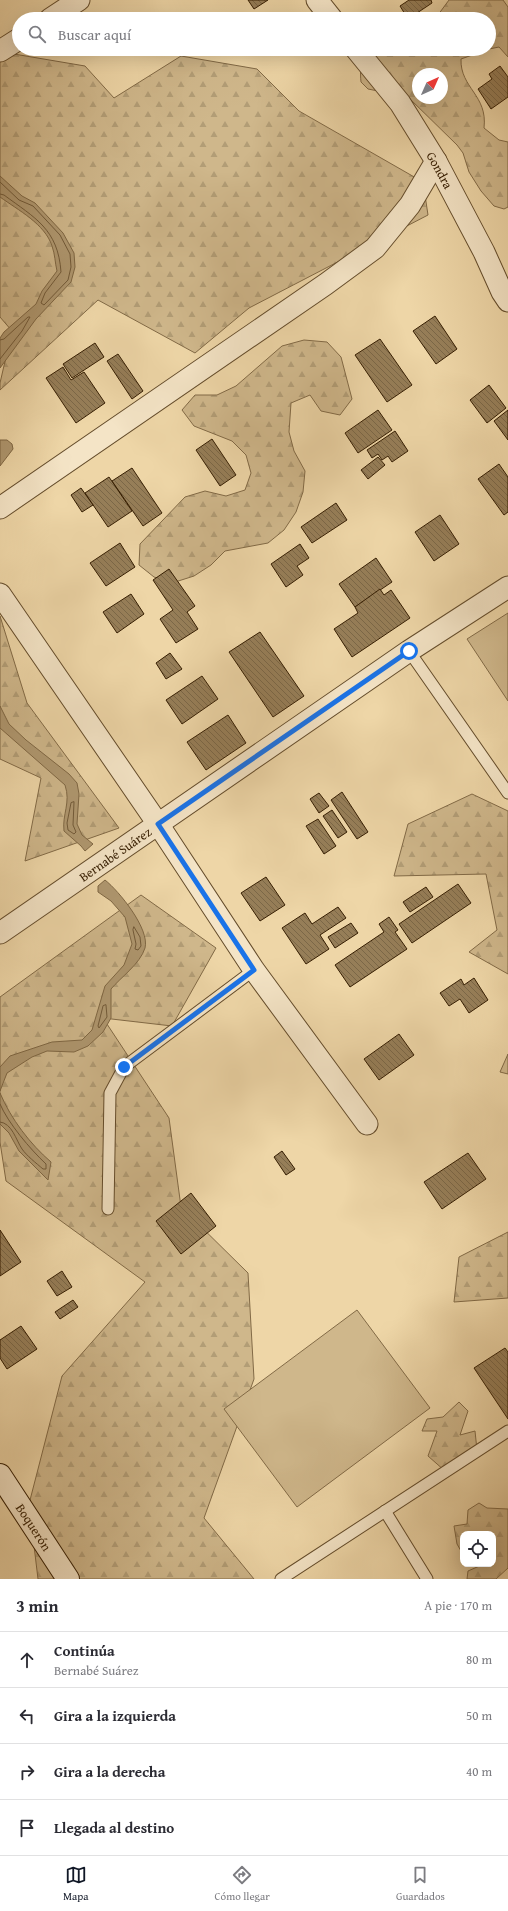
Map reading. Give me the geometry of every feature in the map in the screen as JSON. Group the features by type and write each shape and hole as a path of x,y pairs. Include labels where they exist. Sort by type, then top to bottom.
{"street":[{"path":"61,12 79,0"},
{"path":"317,0 326,12"},
{"path":"0,51 12,43"},
{"name":"Gondra","path":"362,56 400,103 436,161 484,252 502,292 508,300"},
{"path":"0,508 326,284 375,248 410,204 436,161"},
{"name":"Bernabé Suárez","path":"0,933 409,651 508,587"},
{"path":"0,594 158,824 254,970 367,1124"},
{"name":"Boquerón","path":"0,1475 68,1579"}],"lane":[{"path":"409,651 508,793"},
{"path":"108,1209 110,1093 124,1067 254,970"},
{"path":"281,1579 508,1431"},
{"path":"385,1511 427,1579"}],"green space":[{"path":"449,0 503,0 508,7 508,57 499,47 496,48 496,12 440,12"},
{"path":"8,53 12,54 12,56 26,56 85,66 114,98 181,56 257,69 299,111 423,182 428,215 249,308 195,353 98,300 0,390 0,383 12,331 0,317 0,59"},
{"path":"363,56 469,56 461,59 462,69 469,85 482,107 484,128 499,140 508,142 508,207 504,209 494,206 481,191 469,172 463,153 457,145 415,104 448,104 448,68 412,68 412,101 408,97 368,89 361,82"},
{"path":"304,340 327,342 341,357 352,399 340,415 321,411 310,395 291,403 289,432 294,451 305,471 303,492 296,512 284,530 268,543 225,551 211,565 194,576 172,583 154,577 139,565 140,544 185,497 205,491 226,496 245,490 251,473 246,455 232,441 194,426 182,410 195,395 217,395 236,386 282,346"},
{"path":"508,613 508,701 467,639"},
{"path":"0,616 27,703 119,828 25,861 41,778 0,759"},
{"path":"472,794 508,811 508,974 469,952 497,930 486,874 394,876 408,824"},
{"path":"141,895 216,948 172,1026 103,1018 169,1118 181,1207 248,1273 254,1379 204,1518 254,1579 38,1579 29,1504 62,1376 145,1282 6,1181 0,1142 0,997"},
{"path":"508,1054 508,1074 500,1072"},
{"path":"508,1232 508,1298 454,1302 459,1257"},
{"path":"357,1310 430,1408 297,1507 224,1409"},
{"path":"459,1402 468,1411 460,1435 475,1431 477,1450 445,1471 428,1456 437,1431 422,1431 427,1419 443,1417"},
{"path":"479,1503 487,1508 508,1509 508,1568 496,1579 467,1579 468,1571 477,1567 496,1567 496,1531 460,1531 460,1549 457,1544 454,1526 467,1524 468,1510"}],"water":[{"path":"0,176 22,196 35,203 63,233 74,253 75,267 71,282 36,319 0,368 0,338 4,332 36,304 42,291 57,271 52,246 43,231 23,212 0,197"},
{"path":"0,440 7,440 12,444 13,449 0,466"},
{"path":"0,706 9,724 26,740 69,774 77,783 79,794 77,824 82,835 93,844 85,851 64,831 64,819 67,803 67,791 65,785 0,728"},
{"path":"105,880 125,901 138,921 143,931 145,940 143,954 130,970 111,989 111,1018 103,1032 88,1046 74,1052 47,1051 32,1057 7,1073 0,1091 0,1067 10,1056 52,1042 82,1040 92,1030 105,986 124,965 132,944 125,917 111,901 98,892 98,886"},
{"path":"0,1093 15,1122 43,1155 51,1162 48,1180 19,1151 9,1133 0,1124"}],"building":[{"path":"248,0 268,0 254,9"},
{"path":"409,0 431,0 432,3 418,12 404,12 400,6"},
{"path":"500,66 508,77 508,97 491,109 478,89 492,79 489,74"},
{"path":"435,316 457,349 436,364 413,331"},
{"path":"380,339 412,385 387,402 355,355"},
{"path":"95,343 104,357 72,378 63,364"},
{"path":"118,354 143,391 132,399 107,361"},
{"path":"63,367 71,380 84,372 105,403 76,423 46,378"},
{"path":"489,385 506,408 487,423 470,400"},
{"path":"378,410 392,430 358,453 345,433"},
{"path":"508,410 508,440 494,421"},
{"path":"395,431 408,451 392,462 388,456 382,460 378,454 372,458 367,450"},
{"path":"212,439 236,475 220,486 196,450"},
{"path":"378,457 385,465 368,479 361,470"},
{"path":"499,464 508,477 508,512 504,515 478,479"},
{"path":"132,468 162,513 143,526 112,481"},
{"path":"109,477 132,511 108,527 85,493"},
{"path":"81,488 93,505 82,512 71,495"},
{"path":"336,503 347,520 312,543 301,527"},
{"path":"440,515 459,544 434,561 415,532"},
{"path":"120,543 135,567 106,586 90,563"},
{"path":"300,544 309,558 297,566 303,575 286,587 271,564"},
{"path":"376,558 392,582 355,607 339,584"},
{"path":"169,569 195,606 187,612 198,629 176,643 160,619 173,610 153,580"},
{"path":"380,589 384,595 391,590 410,618 352,657 334,629 358,613 355,607"},
{"path":"131,594 144,614 117,633 103,612"},
{"path":"260,632 304,696 273,717 229,652"},
{"path":"170,653 182,669 166,679 156,663"},
{"path":"202,676 218,699 182,724 166,700"},
{"path":"228,715 246,743 206,770 187,742"},
{"path":"342,792 368,832 357,839 331,800"},
{"path":"319,793 329,806 319,813 310,799"},
{"path":"332,810 347,832 338,838 323,816"},
{"path":"318,819 336,846 324,854 306,826"},
{"path":"266,877 285,905 260,921 241,893"},
{"path":"458,884 471,903 412,943 399,924"},
{"path":"426,887 433,897 410,912 403,902"},
{"path":"338,907 346,918 320,935 329,949 306,964 282,928 305,913 312,924"},
{"path":"389,917 398,930 395,932 407,949 350,987 335,965 384,932 379,924"},
{"path":"351,923 358,933 335,948 328,937"},
{"path":"474,978 488,1000 469,1013 460,999 449,1006 440,993 461,979 464,985"},
{"path":"399,1034 414,1055 379,1080 364,1059"},
{"path":"282,1151 295,1169 286,1175 274,1157"},
{"path":"468,1153 486,1179 442,1209 424,1182"},
{"path":"191,1193 216,1226 181,1254 156,1221"},
{"path":"0,1230 21,1262 0,1276"},
{"path":"62,1271 72,1287 57,1296 47,1281"},
{"path":"73,1300 78,1307 60,1319 55,1312"},
{"path":"21,1326 37,1349 7,1369 0,1358 0,1340"},
{"path":"505,1348 508,1352 508,1419 474,1368"}],"route":[{"path":"124,1067 254,970 158,824 409,651"}]}
